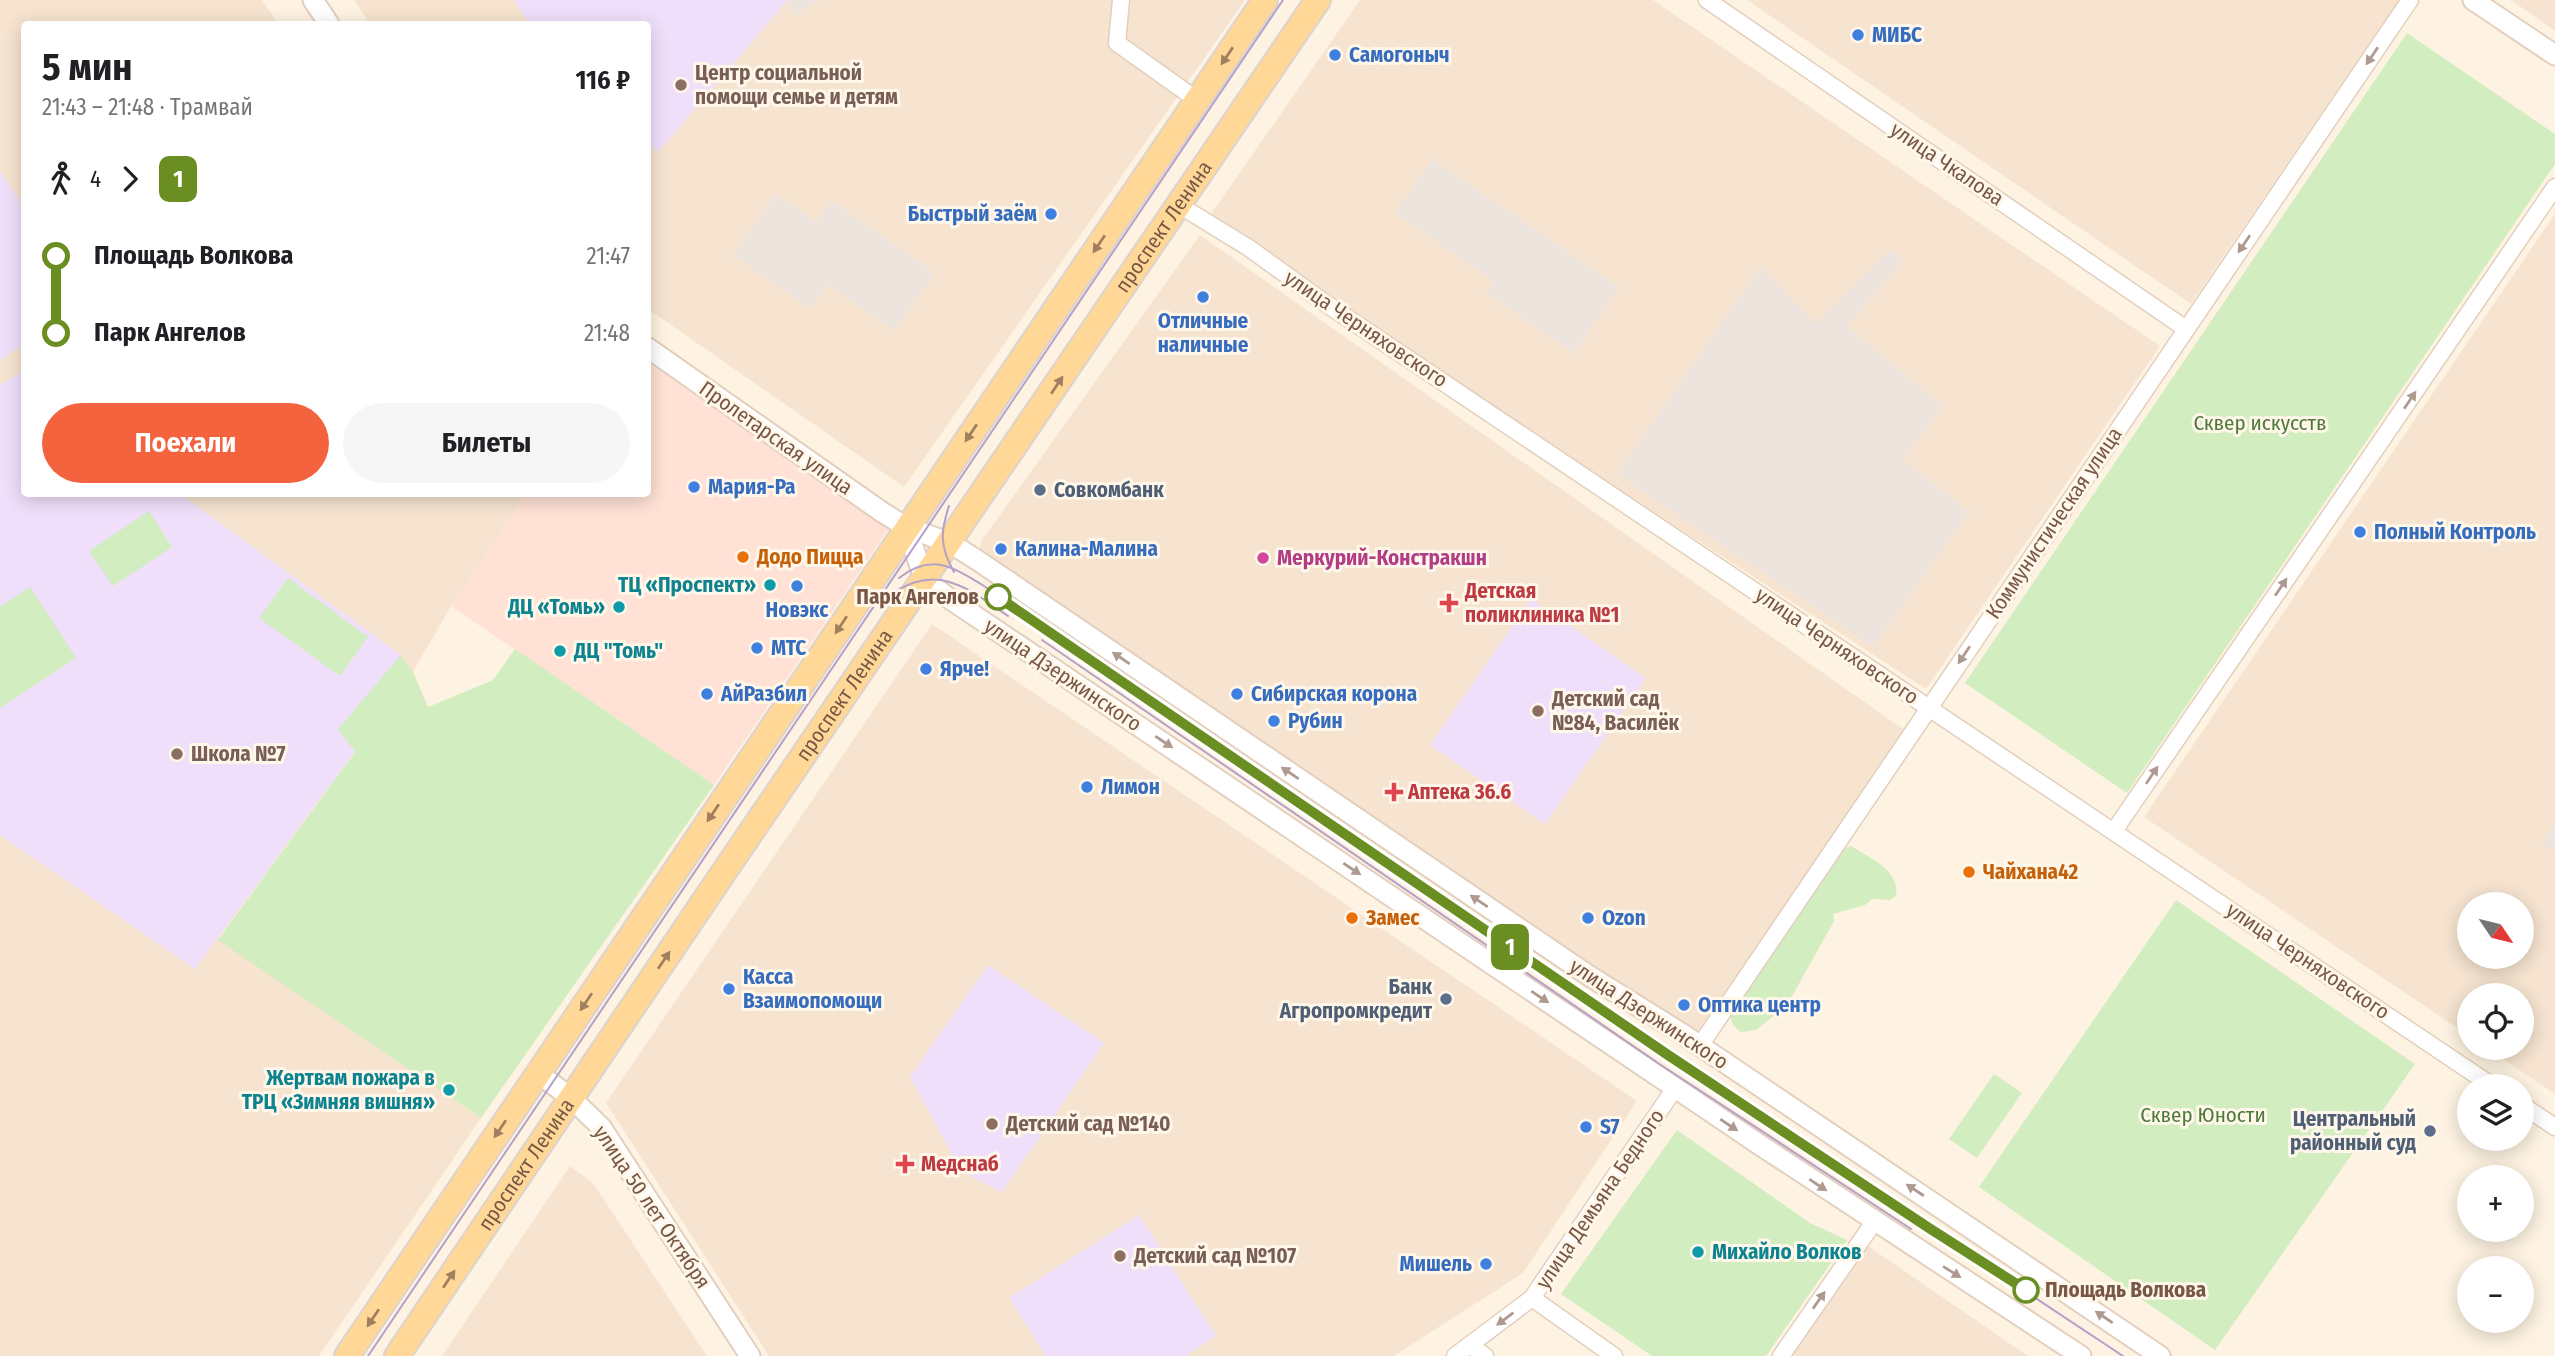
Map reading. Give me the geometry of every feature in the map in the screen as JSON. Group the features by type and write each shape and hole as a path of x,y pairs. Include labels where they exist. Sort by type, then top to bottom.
{"main road":[{"name":"проспект Ленина","path":"347,1356 1265,0"},
{"name":"проспект Ленина","path":"397,1356 1318,0"}],"street":[{"path":"313,0 327,21"},
{"path":"1121,0 1117,43 1197,100"},
{"name":"улица Чкалова","path":"1707,0 2186,329"},
{"name":"Коммунистическая улица","path":"1699,1047 2410,0"},
{"path":"2473,0 2555,55"},
{"path":"2114,831 2555,187"},
{"name":"улица Черняховского","path":"1179,205 1249,248 1325,303 2475,1074"},
{"name":"Пролетарская улица","path":"651,350 906,527"},
{"path":"906,527 925,580"},
{"name":"улица Дзержинского","path":"906,527 950,542 2160,1356"},
{"name":"улица Дзержинского","path":"925,580 1874,1222 2081,1356"},
{"name":"улица 50 лет Октября","path":"538,1073 571,1098 601,1127 750,1356"},
{"name":"улица Демьяна Бедного","path":"1455,1356 1532,1298 1675,1088"},
{"path":"2534,1113 2555,1127"},
{"path":"1780,1356 1874,1222"},
{"path":"1532,1298 1614,1356"},
{"path":"1470,1345 1485,1356"}],"shaded area":[{"path":"0,0 262,0 277,21 21,21 21,497 525,497 451,606 413,672 218,939 481,1118 319,1356 0,1356"},
{"path":"354,0 1245,0 904,487 651,311 651,21 368,21"},
{"name":"Центр социальной помощи семье и детям","path":"514,0 786,2 658,152 651,147 651,21 527,21"},
{"path":"785,0 819,0 795,16"},
{"path":"1360,0 1653,0 2160,346 1926,689 1206,221"},
{"path":"1747,0 2399,0 2191,304"},
{"path":"2511,0 2555,0 2555,31"},
{"path":"1432,159 1619,287 1574,353 1486,293 1494,281 1395,213"},
{"path":"0,171 21,203 21,346 0,360"},
{"path":"776,194 816,222 832,201 935,273 894,331 828,285 811,309 733,255"},
{"path":"2555,214 2555,1094 2534,1080 2534,1074 2525,1074 2505,1060 2534,1060 2534,983 2457,983 2457,1028 2144,817"},
{"path":"1200,235 1900,727 1912,731 1699,1047 977,560 982,540"},
{"path":"1891,249 1903,262 1847,326 1943,406 1903,459 1969,512 1873,647 1617,474 1761,266 1815,324"},
{"path":"651,365 890,527 714,785 451,606 525,497 651,497"},
{"name":"Школа №7","path":"21,372 21,497 184,497 401,655 413,672 195,969 0,835 0,385"},
{"name":"Детский сад №84, Василёк","path":"1531,599 1646,678 1545,824 1430,745"},
{"path":"932,624 1637,1101 1523,1273 1394,1356 769,1356 606,1103"},
{"path":"2555,823 2555,852 2542,843"},
{"name":"Детский сад №140","path":"988,965 1104,1043 1002,1192 961,1171 910,1077"},
{"path":"570,1166 593,1183 707,1356 442,1356"},
{"name":"Детский сад №107","path":"1139,1215 1216,1336 1185,1356 1046,1356 1009,1298"},
{"path":"1868,1246 2028,1356 1791,1356"}],"green space":[{"name":"Сквер искусств","path":"2407,33 2555,134 2555,164 2127,793 1965,683"},
{"path":"149,511 172,547 113,586 89,551"},
{"path":"288,578 368,637 340,676 259,618"},
{"path":"30,587 76,658 0,708 0,607"},
{"path":"515,649 714,785 481,1118 218,940 355,752 338,729 401,655 413,672 428,707 493,680"},
{"path":"1851,846 1889,872 1896,887 1896,896 1890,900 1872,899 1865,905 1833,914 1834,921 1787,1005 1756,1030 1741,1032 1733,1023 1731,1011 1839,851"},
{"name":"Сквер Юности","path":"2176,900 2415,1064 2215,1350 1979,1187"},
{"path":"1994,1074 2022,1093 1977,1158 1949,1139"},
{"path":"1677,1130 1810,1223 1847,1240 1766,1356 1652,1356 1561,1294"}],"tram line":[{"path":"368,1356 1283,0"},
{"path":"949,506 943,540 954,572"},
{"path":"899,578 910,570 931,564 950,568 981,584 1668,1055 2123,1356"},
{"path":"892,594 924,580 938,580 966,589 1008,616"},
{"name":"1","path":"998,597 1668,1055 2026,1290"},
{"path":"1042,640 1661,1065 1911,1229"}],"place":[{"name":"МИБС","path":"1858,35"},
{"name":"Самогоныч","path":"1335,55"},
{"name":"Центр социальной помощи семье и детям","path":"681,85"},
{"name":"Быстрый заём","path":"1051,214"},
{"name":"Отличные наличные","path":"1203,297"},
{"name":"Мария-Ра","path":"694,487"},
{"name":"Совкомбанк","path":"1040,490"},
{"name":"Полный Контроль","path":"2360,532"},
{"name":"Калина-Малина","path":"1001,549"},
{"name":"Додо Пицца","path":"743,557"},
{"name":"Меркурий-Констракшн","path":"1263,558"},
{"name":"ТЦ «Проспект»","path":"770,585"},
{"name":"Новэкс","path":"797,586"},
{"name":"Парк Ангелов","path":"998,597"},
{"name":"Детская поликлиника №1","path":"1449,603"},
{"name":"ДЦ «Томь»","path":"619,607"},
{"name":"МТС","path":"757,648"},
{"name":"ДЦ \"Томь\"","path":"560,651"},
{"name":"Ярче!","path":"926,669"},
{"name":"АйРазбил","path":"707,694"},
{"name":"Сибирская корона","path":"1237,694"},
{"name":"Детский сад №84, Василёк","path":"1538,711"},
{"name":"Рубин","path":"1274,721"},
{"name":"Школа №7","path":"177,754"},
{"name":"Лимон","path":"1087,787"},
{"name":"Аптека 36.6","path":"1394,792"},
{"name":"Чайхана42","path":"1969,872"},
{"name":"Замес","path":"1352,918"},
{"name":"Ozon","path":"1588,918"},
{"name":"Касса Взаимопомощи","path":"729,989"},
{"name":"Банк Агропромкредит","path":"1446,999"},
{"name":"Оптика центр","path":"1684,1005"},
{"name":"Жертвам пожара в ТРЦ «Зимняя вишня»","path":"449,1090"},
{"name":"Детский сад №140","path":"992,1124"},
{"name":"S7","path":"1586,1127"},
{"name":"Центральный районный суд","path":"2430,1131"},
{"name":"Медснаб","path":"905,1164"},
{"name":"Михайло Волков","path":"1698,1252"},
{"name":"Детский сад №107","path":"1120,1256"},
{"name":"Мишель","path":"1486,1264"},
{"name":"Площадь Волкова","path":"2026,1290"}]}
